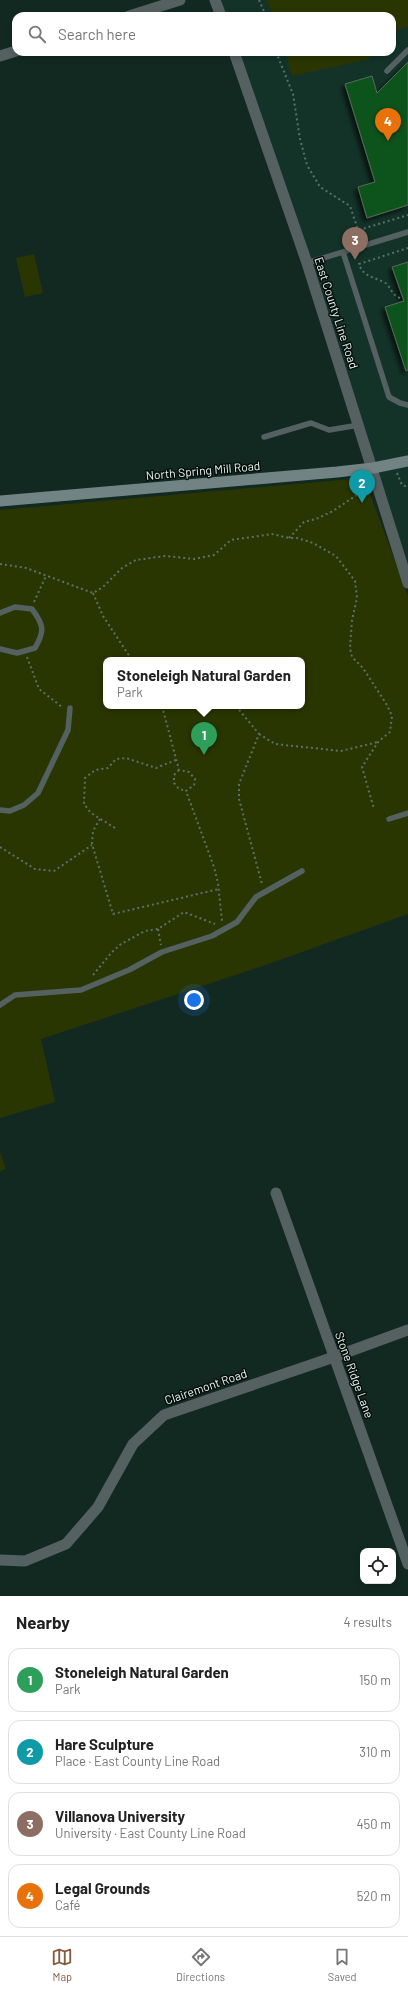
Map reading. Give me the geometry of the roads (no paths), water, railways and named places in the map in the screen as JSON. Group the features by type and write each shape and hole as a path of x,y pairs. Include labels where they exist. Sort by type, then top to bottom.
{"main road":[{"name":"North Spring Mill Road","path":"0,501 372,468 408,461"}],"street":[{"path":"142,12 180,0"},
{"path":"216,0 220,12"},
{"path":"0,56 12,52"},
{"name":"East County Line Road","path":"235,56 307,263 408,583"},
{"name":"Stone Ridge Lane","path":"276,1193 408,1564"},
{"name":"Clairemont Road","path":"0,1560 25,1561 66,1544 98,1507 133,1444 164,1416 334,1358 408,1330"}],"lane":[{"path":"387,71 408,50"},
{"path":"307,263 408,232"},
{"path":"344,252 389,397 400,403 408,405"},
{"path":"264,437 311,423 329,430 359,425"},
{"path":"0,613 15,607 32,609 41,621 42,636 35,648 17,653 0,649"},
{"path":"0,810 10,811 24,805 38,793 68,730 67,708"},
{"path":"389,819 408,813"},
{"path":"0,1005 14,995 81,990 129,970 162,952 212,936 237,922 256,897 264,891 293,878 302,871"}],"place":[{"name":"Legal Grounds","path":"388,141"},
{"name":"Villanova University","path":"355,260"},
{"name":"Hare Sculpture","path":"362,503"},
{"name":"Stoneleigh Natural Garden","path":"204,755"}]}
